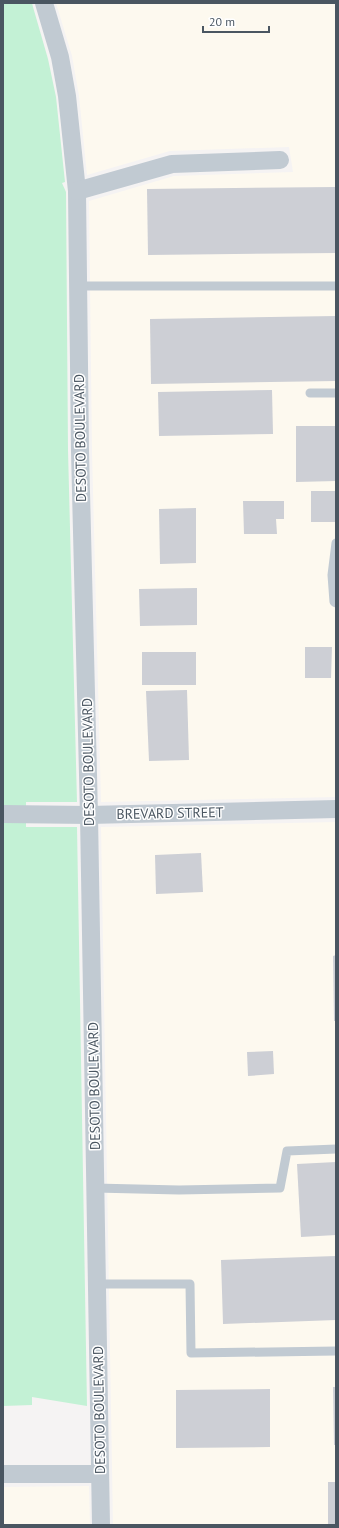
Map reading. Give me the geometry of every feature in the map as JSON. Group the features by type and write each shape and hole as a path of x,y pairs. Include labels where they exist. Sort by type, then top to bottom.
{"street":[{"name":"DESOTO BOULEVARD","path":"44,3 60,57 67,96 77,191 80,451 89,815 101,1525"},
{"path":"77,191 172,164 280,160"},
{"name":"BREVARD STREET","path":"3,814 89,815 336,809"},
{"path":"3,1474 100,1474"}],"lane":[{"path":"78,286 336,286"},
{"path":"310,393 336,394"},
{"path":"336,543 332,575 334,602 336,603"},
{"path":"95,1188 178,1190 280,1188 287,1151 336,1149"},
{"path":"97,1284 190,1284 191,1353 336,1351"}],"shaded area":[{"path":"56,3 336,3 336,797 101,802 92,452 89,201 174,176 293,172 289,147 170,151 87,175 79,96 72,56"},
{"path":"336,822 336,1525 113,1525 101,827"},
{"path":"89,1486 90,1525 3,1525 3,1487"}],"green space":[{"path":"3,3 32,3 48,59 56,97 65,182 62,183 66,192 68,450 77,802 26,802 26,827 77,827 87,1406 32,1397 32,1405 3,1406"}],"building":[{"path":"336,187 336,253 148,255 147,189"},
{"path":"336,316 336,381 151,384 150,319"},
{"path":"272,390 273,434 159,436 158,392"},
{"path":"296,426 336,426 336,481 296,482"},
{"path":"311,491 336,491 336,522 311,522"},
{"path":"243,501 284,501 284,519 276,519 277,534 244,534"},
{"path":"196,508 196,563 160,564 159,509"},
{"path":"197,588 197,625 140,626 139,589"},
{"path":"305,647 332,647 331,678 305,678"},
{"path":"142,652 196,652 196,685 142,685"},
{"path":"187,690 189,760 149,761 146,691"},
{"path":"201,853 203,892 156,894 155,855"},
{"path":"336,955 336,1021 334,1021 333,956"},
{"path":"273,1051 274,1074 248,1076 247,1052"},
{"path":"336,1162 336,1235 301,1237 297,1164"},
{"path":"336,1256 336,1320 223,1324 221,1260"},
{"path":"333,1387 336,1387 336,1445 334,1445"},
{"path":"270,1389 270,1447 176,1448 176,1390"},
{"path":"328,1482 336,1482 336,1525 328,1525"}]}
